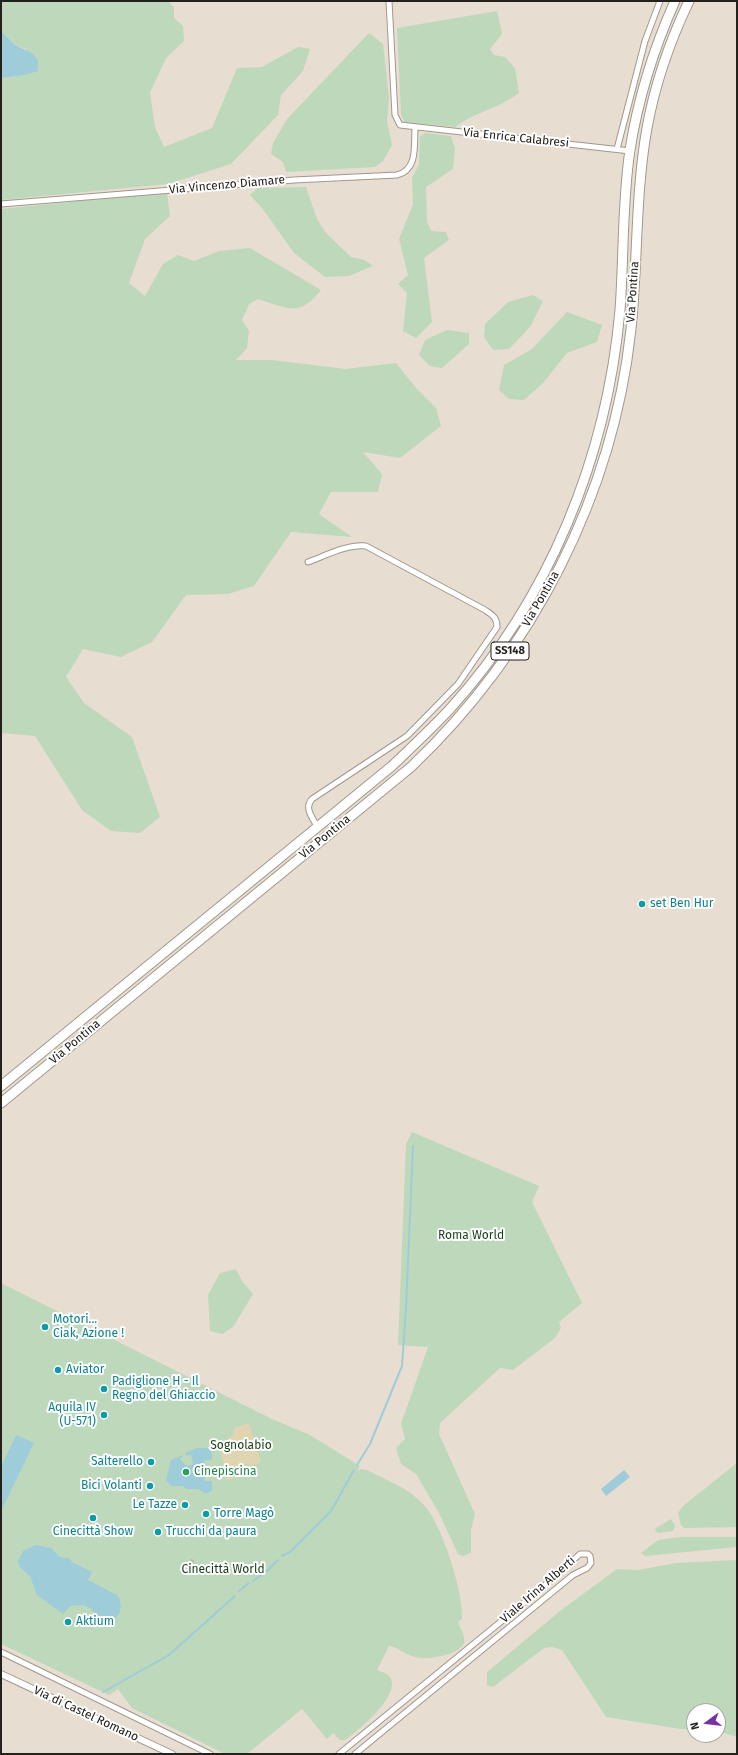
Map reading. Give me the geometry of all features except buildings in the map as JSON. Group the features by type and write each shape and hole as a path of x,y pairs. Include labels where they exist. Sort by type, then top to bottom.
{"highway":[{"name":"Via Pontina","path":"1,1086 392,766 450,709 501,645 543,575 564,532 594,450 611,381 620,309 630,151 648,76 661,35 675,1"},
{"name":"Via Pontina","path":"1,1103 410,767 471,703 496,671 534,614 560,568 585,511 601,466 617,411 631,329 639,196 647,127 667,52 689,1"},
{"path":"1,1110 34,1082 45,1066"}],"street":[{"name":"Via Enrica Calabresi","path":"389,1 396,119 400,125 415,128 630,151"},
{"path":"617,149 645,41 660,1"},
{"name":"Via Vincenzo Diamare","path":"1,204 294,180 397,175 406,172 412,164 415,128"},
{"path":"308,562 358,545 366,546 485,610 494,616 497,623 497,627 458,684 407,736 312,799 308,804 308,808 317,826"},
{"name":"Viale Irina Alberti","path":"339,1754 536,1593 580,1554 588,1554 590,1556 591,1563 587,1568 573,1575 355,1754"},
{"path":"1,1652 210,1754"},
{"name":"Via di Castel Romano","path":"1,1674 172,1754"}],"green space":[{"path":"1,1 169,1 174,8 174,18 183,26 184,41 166,58 150,93 155,127 164,147 212,128 237,68 262,67 298,47 310,49 303,71 281,95 278,115 231,164 168,184 1,200 1,78 25,75 26,49 15,45 1,31"},
{"path":"497,11 502,34 490,49 494,55 505,57 515,68 519,93 504,103 471,117 455,127 404,122 401,114 397,28"},
{"path":"369,33 383,44 389,98 387,122 392,145 383,161 375,167 286,172 283,162 271,154 273,143 287,119"},
{"path":"426,133 451,136 455,149 453,169 426,187 427,222 431,231 446,232 449,240 424,258 432,322 416,338 403,331 407,293 398,284 408,275 399,239 413,204 412,178 419,164 420,136"},
{"path":"306,187 317,219 326,233 351,257 365,260 373,266 349,276 325,277 294,253 262,208 250,195 258,188"},
{"path":"167,192 170,216 145,239 129,283 145,296 163,264 178,255 194,261 219,251 250,248 321,290 313,299 299,308 285,307 258,299 249,304 242,320 249,331 247,348 236,360 272,360 345,369 396,363 417,389 436,408 441,426 400,458 363,452 382,474 378,492 331,492 319,514 352,537 291,532 254,586 228,594 186,595 152,642 121,657 83,649 66,677 84,703 132,737 160,817 140,833 111,831 82,810 35,736 1,733 1,209"},
{"path":"533,295 543,301 530,327 509,349 493,350 484,337 485,324 508,302"},
{"path":"567,312 602,325 597,342 567,353 543,383 524,400 509,399 499,390 504,365 532,349"},
{"path":"447,330 469,333 469,344 442,368 430,366 419,355 425,340"},
{"name":"Roma World","path":"412,1132 539,1186 532,1202 582,1303 559,1322 561,1328 555,1338 513,1370 500,1368 440,1423 439,1434 475,1514 471,1530 471,1553 463,1556 458,1554 439,1513 416,1474 401,1464 396,1448 405,1439 401,1424 428,1347 398,1345 406,1144"},
{"path":"236,1269 242,1281 253,1294 233,1327 222,1334 210,1331 208,1295 220,1273"},
{"name":"Cinecittà World","path":"1,1283 272,1419 310,1435 360,1466 357,1471 361,1469 367,1470 397,1485 418,1499 431,1514 438,1527 456,1577 462,1608 462,1619 458,1622 464,1638 464,1643 461,1647 456,1651 442,1656 420,1658 389,1646 377,1670 390,1677 392,1685 390,1693 377,1712 345,1740 340,1740 333,1733 327,1739 302,1709 247,1754 225,1754 132,1708 118,1689 109,1695 1,1644"},
{"path":"737,1463 737,1527 684,1528 681,1525 678,1513 683,1506"},
{"path":"671,1519 675,1526 673,1531 658,1533 655,1531 656,1528"},
{"path":"681,1537 737,1537 737,1547 645,1556 641,1553 658,1540"},
{"path":"737,1560 737,1737 726,1734 726,1703 686,1703 686,1729 606,1717 562,1650 552,1647 544,1648 493,1687 487,1685 487,1672 560,1611 617,1569 638,1570 676,1563"}],"sand":[{"path":"249,1423 261,1462 256,1465 244,1464 246,1475 227,1480 220,1445 233,1435 234,1428"}],"water":[{"path":"1,31 15,45 32,53 38,60 38,71 25,75 1,78"},
{"path":"16,1435 34,1443 1,1511 1,1467"},
{"name":"Cinepiscina","path":"197,1448 208,1448 212,1453 212,1460 204,1460 205,1481 212,1481 212,1490 206,1494 198,1489 187,1489 183,1486 171,1486 166,1480 171,1460 183,1455 180,1459 185,1465 189,1466 193,1464 191,1455 186,1455 185,1453"},
{"path":"624,1470 630,1477 606,1496 601,1489"},
{"path":"36,1545 51,1548 60,1557 69,1558 72,1562 92,1572 88,1580 117,1595 120,1600 120,1610 116,1618 112,1620 101,1619 97,1617 94,1611 90,1608 82,1605 70,1606 63,1614 37,1595 30,1576 20,1567 18,1561 23,1551"}],"waterway":[{"path":"357,1465 370,1444 402,1366 413,1146"},
{"path":"282,1556 290,1552 331,1511 354,1470"},
{"path":"253,1581 268,1570 278,1560"},
{"path":"239,1591 249,1583"},
{"path":"103,1692 169,1655 235,1596"}],"tunnel":[{"path":"190,1561 194,1562"}],"place":[{"name":"set Ben Hur","path":"642,904"},
{"name":"Motori... Ciak, Azione !","path":"45,1327"},
{"name":"Aviator","path":"58,1370"},
{"name":"Padiglione H - Il Regno del Ghiaccio","path":"104,1389"},
{"name":"Aquila IV (U-571)","path":"104,1415"},
{"name":"Salterello","path":"151,1462"},
{"name":"Cinepiscina","path":"186,1472"},
{"name":"Bici Volanti","path":"150,1486"},
{"name":"Le Tazze","path":"185,1505"},
{"name":"Torre Magò","path":"206,1514"},
{"name":"Cinecittà Show","path":"93,1518"},
{"name":"Trucchi da paura","path":"158,1532"},
{"name":"Aktium","path":"68,1622"}],"park label":[{"name":"Sognolabio","path":"241,1446"}]}
